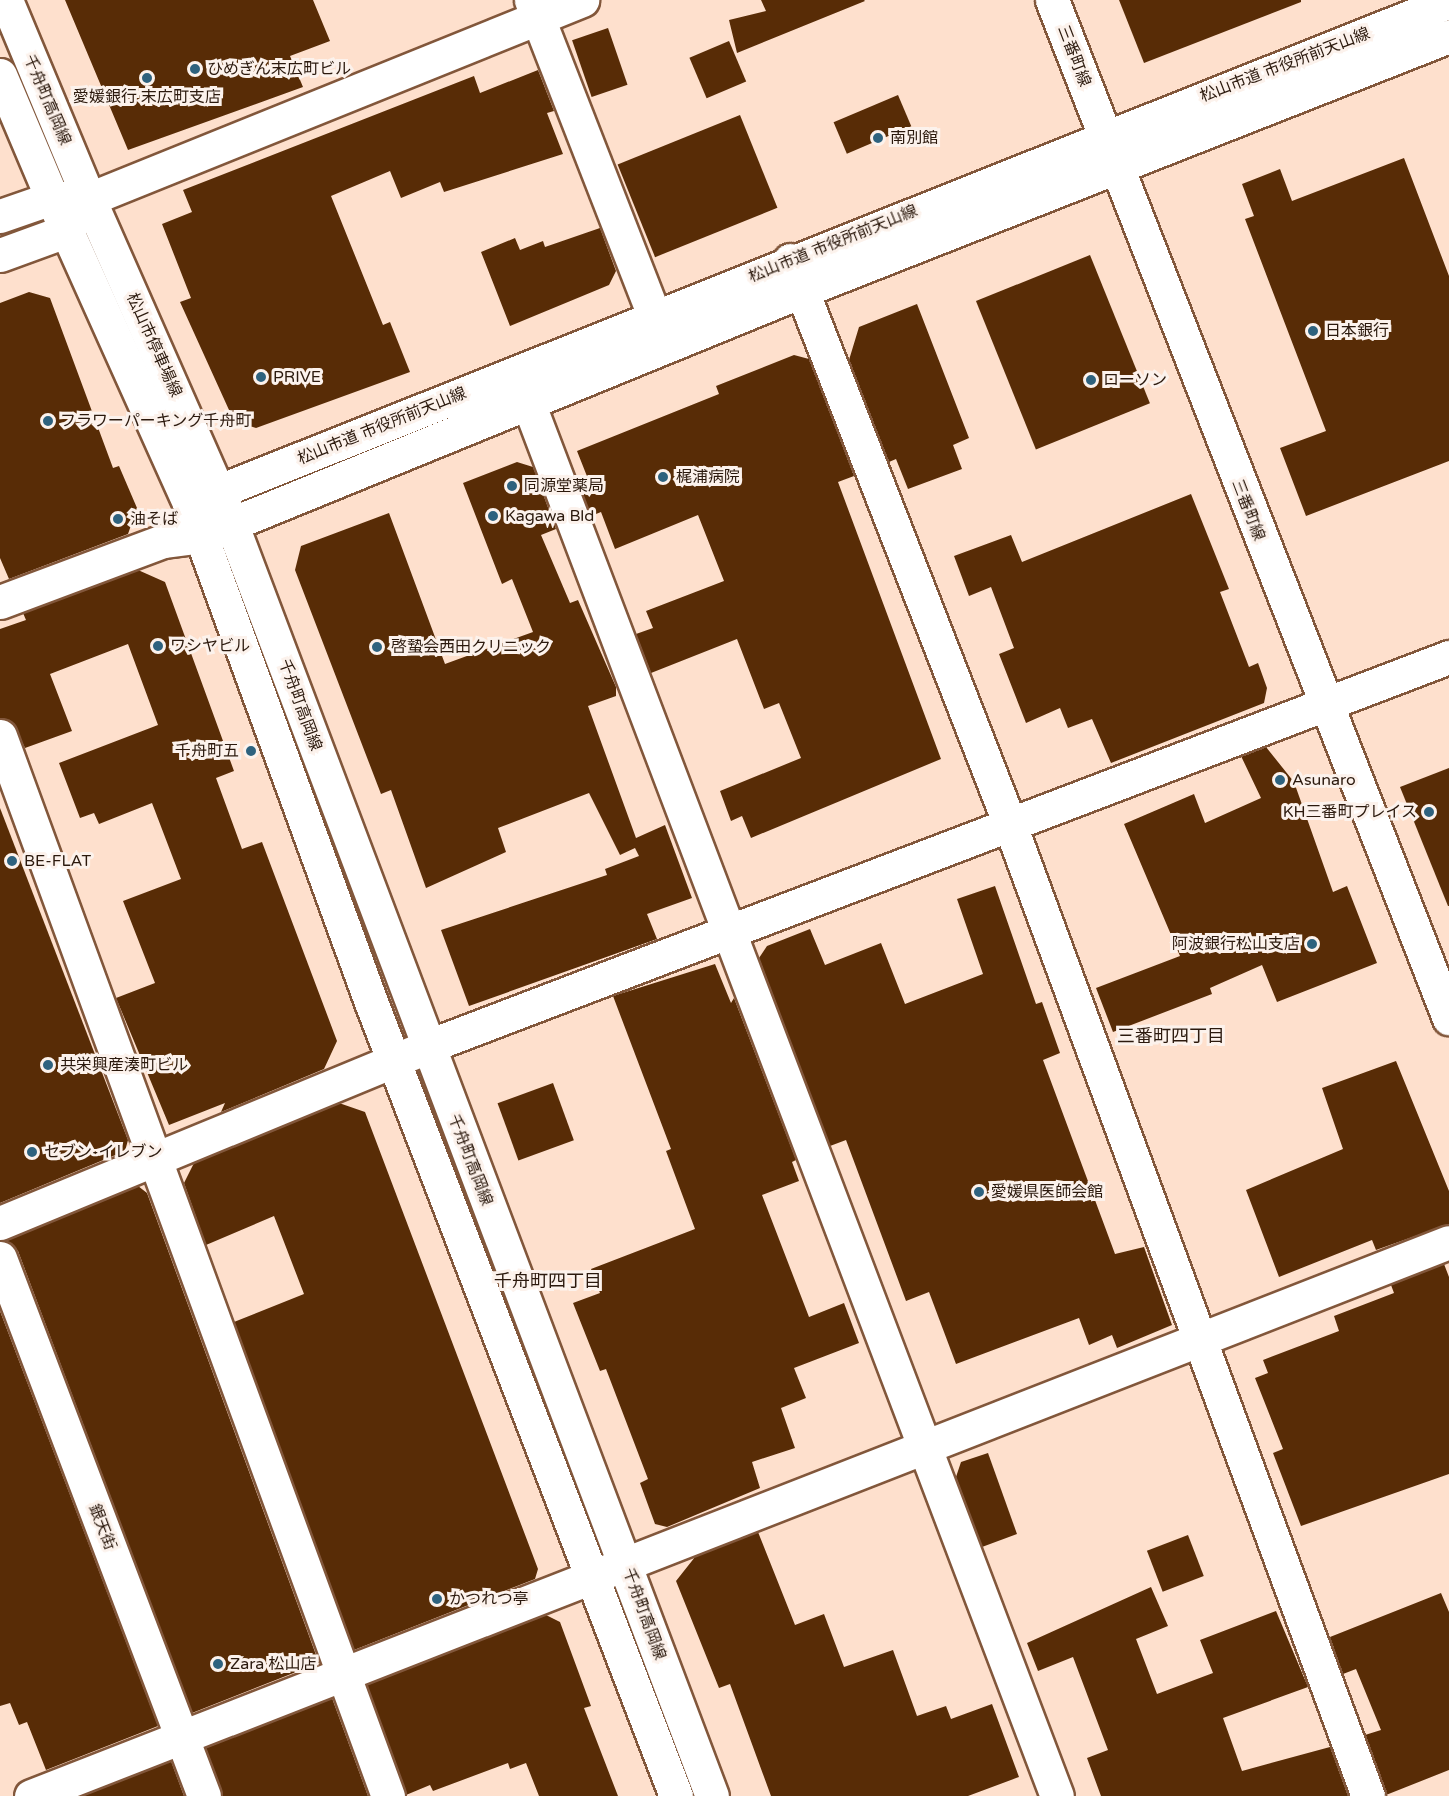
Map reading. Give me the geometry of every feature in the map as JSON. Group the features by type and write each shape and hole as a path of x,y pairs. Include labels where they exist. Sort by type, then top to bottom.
{"street":[{"name":"千舟町高岡線","path":"6,0 89,199"},
{"path":"0,216 52,198 89,199 534,9 582,0"},
{"name":"三番町線","path":"1052,0 1324,706 1449,1018"},
{"name":"松山市道 市役所前天山線","path":"203,497 516,373 790,260 1449,1"},
{"path":"534,9 666,346"},
{"name":"松山市道 市役所前天山線","path":"233,523 804,290 1449,36"},
{"name":"千舟町高岡線","path":"0,75 52,198"},
{"name":"松山市停車場線","path":"52,198 66,231 203,497"},
{"path":"0,255 66,231 89,199"},
{"name":"松山市停車場線","path":"89,199 203,497"},
{"path":"790,260 804,290 1009,822 1368,1796"},
{"path":"516,373 529,402 924,1451 1057,1796"},
{"name":"千舟町高岡線","path":"203,497 233,523 426,1047 712,1796"},
{"path":"203,497 202,536 393,1061 676,1796"},
{"path":"0,602 163,541 202,536 233,523"},
{"path":"0,1223 426,1047 1009,822 1324,706 1449,657"},
{"path":"0,736 388,1796"},
{"path":"31,1796 182,1739 591,1576 924,1451 1449,1242"},
{"name":"銀天街","path":"0,1258 204,1796"}],"building":[{"name":"ひめぎん末広町ビル","path":"65,0 313,0 330,41 290,56 303,87 128,150"},
{"path":"761,0 865,1 737,53 729,20 766,11"},
{"path":"1119,0 1301,0 1301,2 1144,63"},
{"path":"608,28 628,85 592,97 572,40"},
{"path":"729,41 746,82 707,98 689,58"},
{"path":"538,70 554,111 547,113 563,154 444,192 440,182 401,198 390,171 331,196 383,325 390,322 410,372 256,428 234,421 180,302 191,298 162,224 192,212 183,190 474,76 480,93"},
{"path":"898,95 911,126 847,154 834,122"},
{"path":"740,115 777,208 655,257 618,164"},
{"path":"1404,158 1449,276 1449,461 1306,516 1280,448 1326,431 1245,219 1254,216 1242,184 1280,169 1292,201"},
{"path":"600,228 616,271 609,285 510,326 481,252 515,238 520,250 543,241 545,247"},
{"path":"1090,255 1150,403 1036,449 976,301"},
{"path":"29,292 50,298 113,468 119,466 137,508 128,534 9,579 0,558 0,303"},
{"path":"917,304 969,438 953,445 962,469 908,489 896,459 889,462 849,360 859,327"},
{"path":"794,355 809,359 854,476 838,482 941,759 751,838 742,816 731,821 720,791 801,758 779,703 764,709 737,639 651,673 636,634 653,628 646,611 724,581 698,515 615,549 601,512 591,516 579,485 592,489 577,451 719,394 716,386"},
{"path":"517,462 533,467 556,529 541,535 570,603 578,600 616,687 616,696 588,706 636,838 665,825 692,898 647,914 657,939 469,1006 441,930 607,875 605,869 639,856 635,848 620,855 589,793 498,828 506,852 426,888 391,790 381,794 295,570 301,546 389,513 445,664 533,632 512,579 502,584 463,483"},
{"path":"1191,494 1229,589 1220,592 1249,667 1258,663 1267,688 1264,703 1111,763 1092,719 1068,728 1060,708 1026,723 999,654 1014,648 991,587 969,596 954,556 1011,535 1022,562"},
{"path":"138,570 165,582 234,771 216,778 242,849 262,842 337,1041 324,1069 221,1112 225,1103 169,1125 116,998 155,983 123,901 181,879 152,803 99,824 94,813 80,818 59,763 158,725 128,644 50,674 72,731 25,748 12,722 0,718 0,629 26,620 23,613"},
{"path":"1266,747 1294,782 1333,892 1347,886 1377,963 1277,1002 1262,965 1210,988 1212,994 1113,1032 1096,988 1180,956 1124,824 1194,794 1205,823 1261,798 1241,756"},
{"name":"KH三番町プレイス","path":"1449,768 1449,906 1448,906 1400,787"},
{"path":"0,808 128,1140 125,1151 0,1203"},
{"path":"995,886 1036,1004 1042,1002 1060,1053 1043,1060 1115,1254 1144,1247 1172,1325 1117,1348 1112,1335 1089,1345 1079,1318 956,1364 929,1292 906,1301 846,1140 830,1146 759,958 767,946 810,929 825,965 881,943 905,1004 983,974 957,899"},
{"path":"715,964 731,1003 734,998 796,1160 792,1162 799,1181 762,1195 809,1317 844,1303 859,1343 794,1368 806,1398 781,1408 795,1448 752,1462 760,1488 667,1527 655,1524 640,1483 648,1479 606,1369 600,1371 573,1303 600,1293 591,1269 695,1229 666,1151 671,1149 613,996"},
{"path":"1396,1061 1449,1191 1449,1224 1376,1250 1372,1240 1279,1277 1246,1190 1343,1149 1322,1088"},
{"path":"553,1083 574,1140 518,1161 498,1103"},
{"path":"339,1103 365,1112 538,1569 535,1579 354,1650 234,1322 304,1294 274,1216 206,1245 184,1183 194,1163"},
{"path":"138,1186 147,1193 319,1663 192,1713 18,1251 6,1241"},
{"path":"1444,1264 1449,1277 1449,1474 1301,1526 1273,1453 1283,1449 1255,1378 1268,1373 1263,1360 1339,1331 1334,1316 1394,1293 1391,1285"},
{"path":"0,1311 158,1726 46,1770 27,1722 19,1725 10,1703 0,1706"},
{"path":"988,1453 1017,1534 982,1547 956,1477 961,1462"},
{"path":"758,1532 795,1625 824,1614 844,1667 893,1650 917,1716 946,1706 951,1719 992,1704 1019,1777 968,1796 771,1796 730,1684 719,1688 676,1581 695,1557"},
{"path":"1188,1535 1204,1576 1163,1592 1147,1551"},
{"path":"1151,1587 1168,1626 1136,1639 1157,1694 1213,1673 1200,1640 1276,1611 1308,1687 1223,1718 1242,1771 1330,1747 1348,1796 1101,1796 1087,1758 1108,1750 1073,1657 1038,1671 1027,1643"},
{"path":"1441,1593 1449,1612 1449,1770 1386,1795 1365,1735 1381,1730 1356,1669 1343,1674 1330,1637"},
{"path":"546,1615 560,1622 591,1706 584,1708 618,1796 539,1796 526,1763 510,1769 508,1763 433,1791 430,1785 406,1795 367,1685"},
{"path":"332,1698 368,1796 222,1796 206,1748"},
{"path":"171,1761 184,1796 83,1796"}],"place":[{"name":"ひめぎん末広町ビル","path":"195,69"},
{"name":"愛媛銀行 末広町支店","path":"147,78"},
{"name":"南別館","path":"878,138"},
{"name":"日本銀行","path":"1313,331"},
{"name":"PRIVE","path":"261,377"},
{"name":"ローソン","path":"1091,380"},
{"name":"フラワーパーキング千舟町","path":"48,421"},
{"name":"梶浦病院","path":"663,477"},
{"name":"同源堂薬局","path":"512,486"},
{"name":"Kagawa Bld","path":"493,516"},
{"name":"油そば","path":"118,519"},
{"name":"ワシヤビル","path":"158,646"},
{"name":"啓蟄会西田クリニック","path":"377,647"},
{"name":"千舟町五","path":"251,751"},
{"name":"Asunaro","path":"1280,780"},
{"name":"KH三番町プレイス","path":"1429,812"},
{"name":"BE-FLAT","path":"12,861"},
{"name":"阿波銀行松山支店","path":"1312,944"},
{"name":"共栄興産湊町ビル","path":"48,1065"},
{"name":"セブン-イレブン","path":"32,1152"},
{"name":"愛媛県医師会館","path":"979,1192"},
{"name":"かつれつ亭","path":"437,1599"},
{"name":"Zara 松山店","path":"218,1664"}],"district":[{"name":"三番町四丁目","path":"1171,1036"},
{"name":"千舟町四丁目","path":"548,1281"}]}
